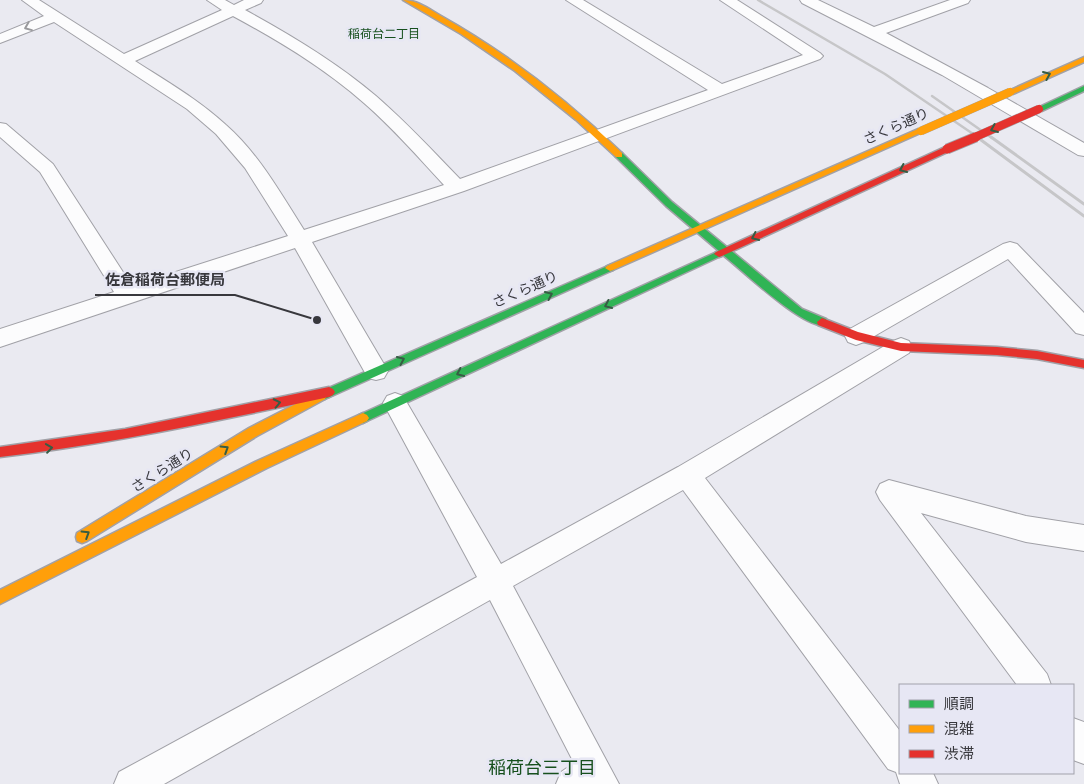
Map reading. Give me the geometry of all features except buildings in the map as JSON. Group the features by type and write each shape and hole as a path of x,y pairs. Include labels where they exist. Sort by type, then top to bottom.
{"main road":[{"path":"406,0 439,16 510,63 599,135 669,204 798,312 856,336 901,347 997,351 1037,355 1084,364"},
{"name":"さくら通り","path":"76,541 253,432 329,392 1084,59"},
{"path":"0,596 263,464 947,148 1084,88"},
{"path":"0,452 46,449 133,434 329,392"},
{"path":"0,587 34,567"}],"street":[{"path":"29,0 193,105 222,130 252,164 300,239 376,371"},
{"path":"214,0 290,42 356,87 396,124 456,187"},
{"path":"124,60 256,0"},
{"path":"574,0 718,89"},
{"path":"0,338 456,187 718,89 815,56 727,0"},
{"path":"807,0 875,32 1011,107 1084,151"},
{"path":"875,32 963,0"},
{"path":"0,39 56,16"},
{"path":"0,128 46,168 126,296"},
{"path":"856,336 1010,249 1084,326"},
{"path":"131,784 687,475 901,347"},
{"path":"395,403 495,581 590,779"},
{"path":"687,475 899,756"},
{"path":"1035,684 889,492 1026,529 1084,538"},
{"path":"1074,735 1084,748"},
{"path":"913,774 921,784"}],"railway":[{"path":"758,0 885,74 979,138"},
{"path":"932,96 992,138"},
{"path":"977,137 1084,216"},
{"path":"991,137 1084,204"}],"traffic: fast":[{"path":"1039,109 1084,88"},
{"path":"619,155 669,204 798,312 822,322"},
{"path":"363,418 719,254"},
{"path":"321,396 610,268"}],"traffic: slow":[{"path":"406,0 464,32 536,83 595,132 619,155"},
{"path":"1010,92 1084,59"},
{"path":"921,131 1010,92"},
{"path":"610,268 921,131"},
{"path":"82,537 253,432 321,396"},
{"path":"0,597 263,464 363,418"}],"traffic: jam":[{"path":"947,149 1039,109"},
{"path":"719,254 947,149"},
{"path":"822,322 856,336 901,347 997,351 1037,355 1084,364"},
{"path":"0,452 125,434 329,392"}],"place":[{"name":"佐倉稲荷台郵便局","path":"317,320"}],"district":[{"name":"稲荷台二丁目","path":"384,34"},
{"name":"稲荷台三丁目","path":"542,768"}]}
